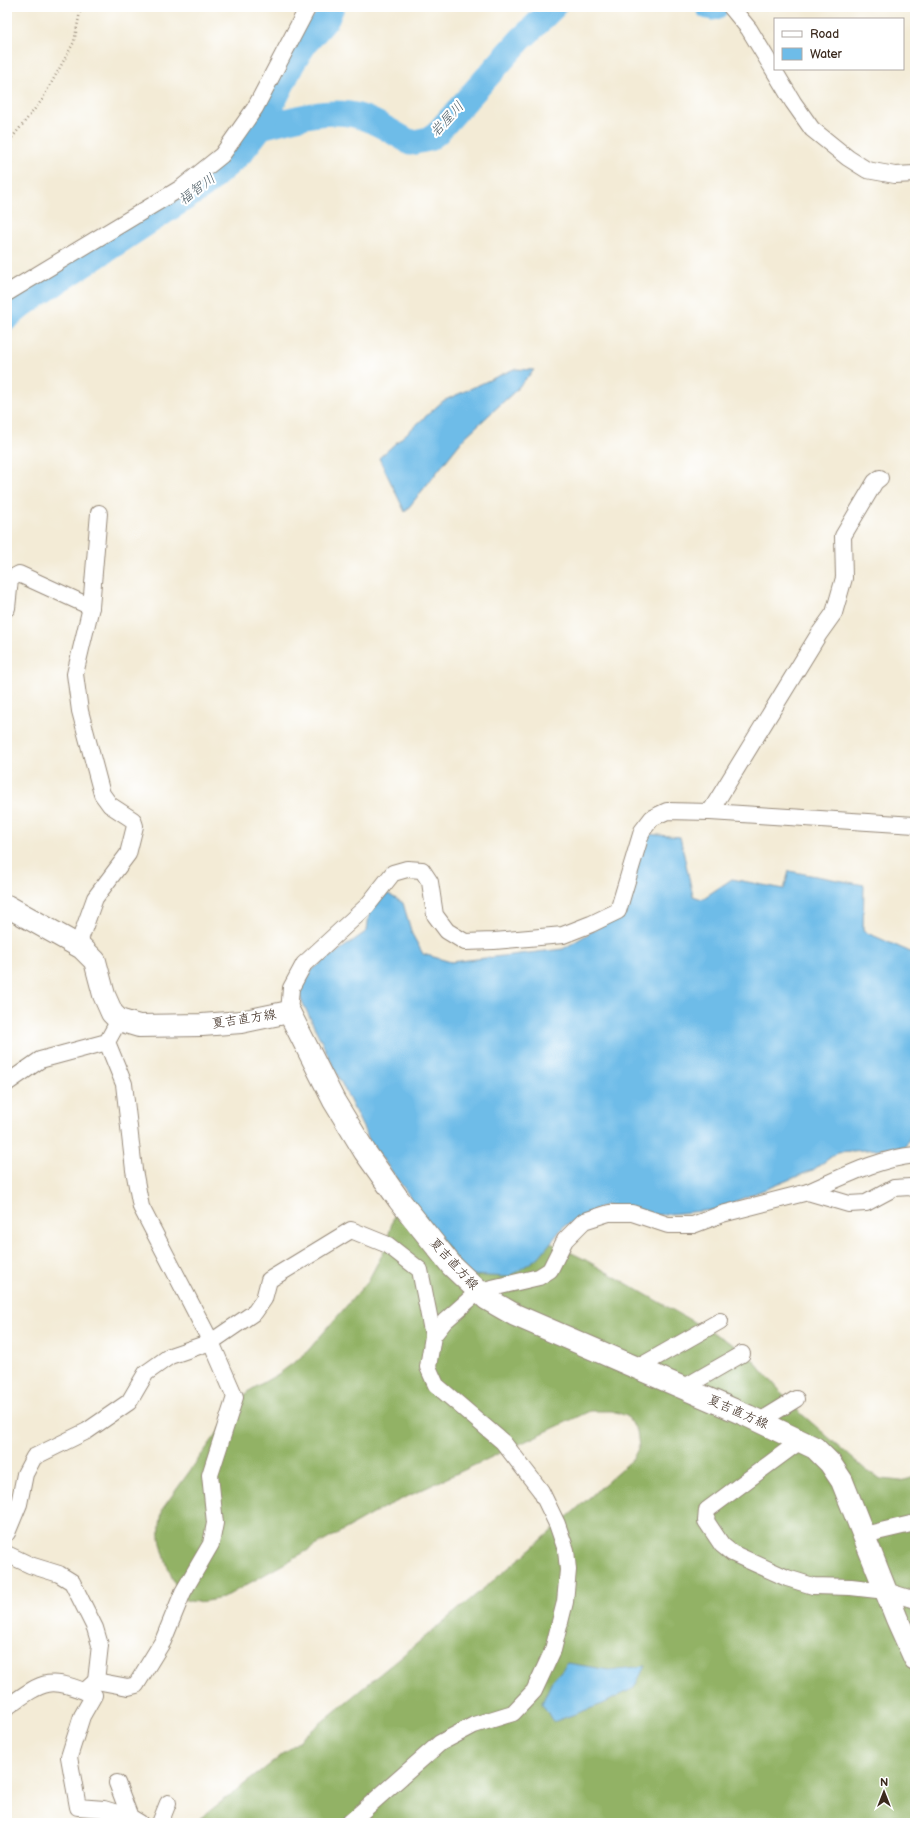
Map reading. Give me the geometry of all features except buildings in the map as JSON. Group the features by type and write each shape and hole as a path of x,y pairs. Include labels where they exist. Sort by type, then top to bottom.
{"main road":[{"path":"7,906 78,945 95,961 104,995 112,1013 119,1020"},
{"name":"夏吉直方線","path":"119,1020 139,1026 202,1025 242,1022 289,1012 334,1101 365,1152 399,1200 452,1266 487,1299 515,1315 760,1421 800,1440 815,1448 830,1463 842,1481 915,1659"}],"street":[{"path":"7,293 181,188 222,155 255,108 308,7"},
{"path":"730,7 749,29 793,102 812,128 848,158 867,170 895,175 915,174"},
{"path":"710,812 820,634 834,614 844,578 843,536 875,482 880,478"},
{"path":"78,945 95,898 128,854 135,826 133,820 110,805 102,794 80,711 75,674 92,607 99,513"},
{"path":"7,608 10,579 19,574 92,607"},
{"path":"289,1012 291,988 304,964 367,906 393,873 407,869 422,870 430,882 435,915 447,931 465,942 563,935 618,911 642,831 652,818 667,811 710,812 915,825"},
{"path":"7,1084 40,1060 107,1042 119,1020"},
{"path":"7,1707 34,1687 52,1682 90,1686 128,1687 136,1685 163,1641 183,1592 211,1544 215,1523 210,1475 235,1397 211,1342 142,1207 134,1170 124,1084 107,1042"},
{"path":"433,1336 445,1321 479,1291 539,1276 550,1270 565,1240 584,1221 609,1212 632,1213 668,1225 692,1225 722,1214 808,1192 874,1164 898,1157 915,1156"},
{"path":"808,1192 849,1204 866,1203 894,1188 910,1187 915,1189"},
{"path":"7,1533 19,1504 25,1474 34,1457 87,1430 129,1402 146,1372 170,1356 211,1342 255,1312 264,1299 269,1280 351,1230 388,1246 420,1270 433,1336 428,1367 436,1385 503,1442 541,1491 557,1524 566,1550 568,1570 565,1602 553,1650 534,1690 513,1712 474,1725 440,1743 349,1823"},
{"path":"636,1368 720,1321"},
{"path":"683,1388 742,1354"},
{"path":"760,1421 796,1399"},
{"path":"800,1440 707,1510 706,1521 722,1545 732,1553 787,1578 813,1586 852,1587 886,1591 915,1600"},
{"path":"864,1535 915,1523"},
{"path":"7,1554 30,1565 60,1574 72,1582 95,1628 100,1645 90,1686 94,1695 82,1716 69,1757 78,1807 104,1810 135,1820"},
{"path":"117,1783 135,1820"},
{"path":"160,1823 168,1803"}],"path":[{"path":"7,144 42,100 74,42 81,7"}],"green space":[{"path":"399,1198 484,1210 584,1259 746,1352 796,1409 867,1471 881,1479 901,1481 915,1477 915,1823 194,1823 277,1759 523,1556 632,1460 639,1447 637,1431 627,1416 612,1411 590,1411 383,1508 223,1598 195,1602 186,1600 182,1597 169,1571 161,1542 160,1525 163,1508 247,1392 280,1373 305,1354 368,1281 384,1251"}],"water":[{"path":"514,369 534,370 514,392 465,437 405,512 379,458 443,401"},
{"path":"647,834 680,837 693,896 702,899 732,879 784,889 789,871 864,885 863,931 915,954 915,1127 905,1147 838,1152 813,1170 714,1210 658,1215 605,1205 564,1226 539,1257 509,1277 468,1275 370,1142 298,993 313,969 367,931 370,906 388,894 403,903 412,934 423,954 451,962 563,949 621,914"},
{"path":"568,1663 609,1670 645,1666 634,1688 603,1704 553,1722 542,1703 552,1681"}],"waterway":[{"name":"福智川","path":"7,318 24,304 204,186 240,154 261,127 293,63 305,44 327,19 332,7"},
{"name":"岩屋川","path":"261,127 305,116 338,113 365,118 410,143 429,139 437,133 521,39 554,7"},
{"name":"岩屋川","path":"708,7 716,7"}]}
